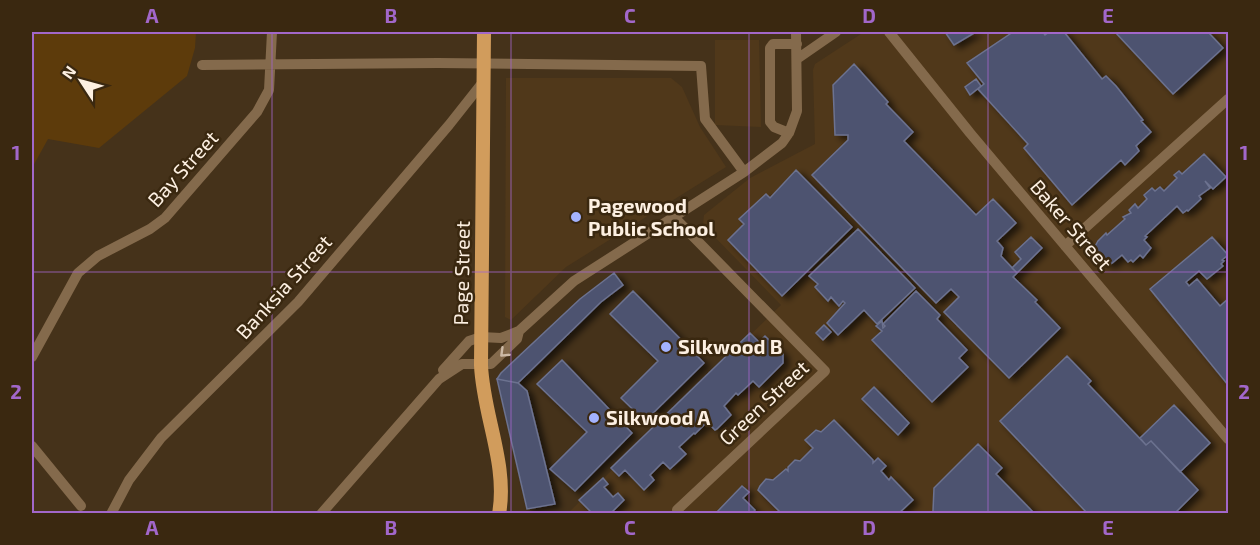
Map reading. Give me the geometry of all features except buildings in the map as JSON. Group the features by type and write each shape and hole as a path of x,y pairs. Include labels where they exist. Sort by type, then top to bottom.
{"main road":[{"name":"Page Street","path":"484,32 481,366 482,388 494,437 500,478 499,513"}],"street":[{"name":"Bay Street","path":"32,357 78,273 98,256 150,229 165,218 257,112 269,90 272,32"},
{"path":"321,513 439,379 447,365 465,344 481,337 501,338 519,332 574,281 744,172 782,143 789,133 797,111 796,32"},
{"path":"797,59 836,32"},
{"name":"Baker Street","path":"889,32 970,133 1228,439"},
{"path":"789,133 774,127 770,122 770,48 773,44 797,44"},
{"path":"202,65 701,66 705,118 744,172"},
{"name":"Banksia Street","path":"111,513 129,480 161,438 298,302 483,82"},
{"path":"1065,246 1228,99"},
{"name":"Green Street","path":"674,217 825,371 677,510"},
{"path":"439,379 462,364 481,366 491,364 517,339 519,332"},
{"path":"32,446 81,506"}],"shaded area":[{"path":"32,32 196,32 195,48 187,76 99,148 48,139 32,168"},
{"path":"864,32 1228,32 1228,513 567,514 781,305 703,225 704,215 750,178 815,144 813,70 815,64"},
{"path":"715,40 759,40 761,127 715,125"},
{"name":"Pagewood Public School","path":"506,78 671,78 682,87 700,127 726,167 566,267 511,320 505,317"}],"place":[{"name":"Pagewood Public School","path":"576,217"},
{"name":"Silkwood B","path":"666,347"},
{"name":"Silkwood A","path":"594,418"}]}
